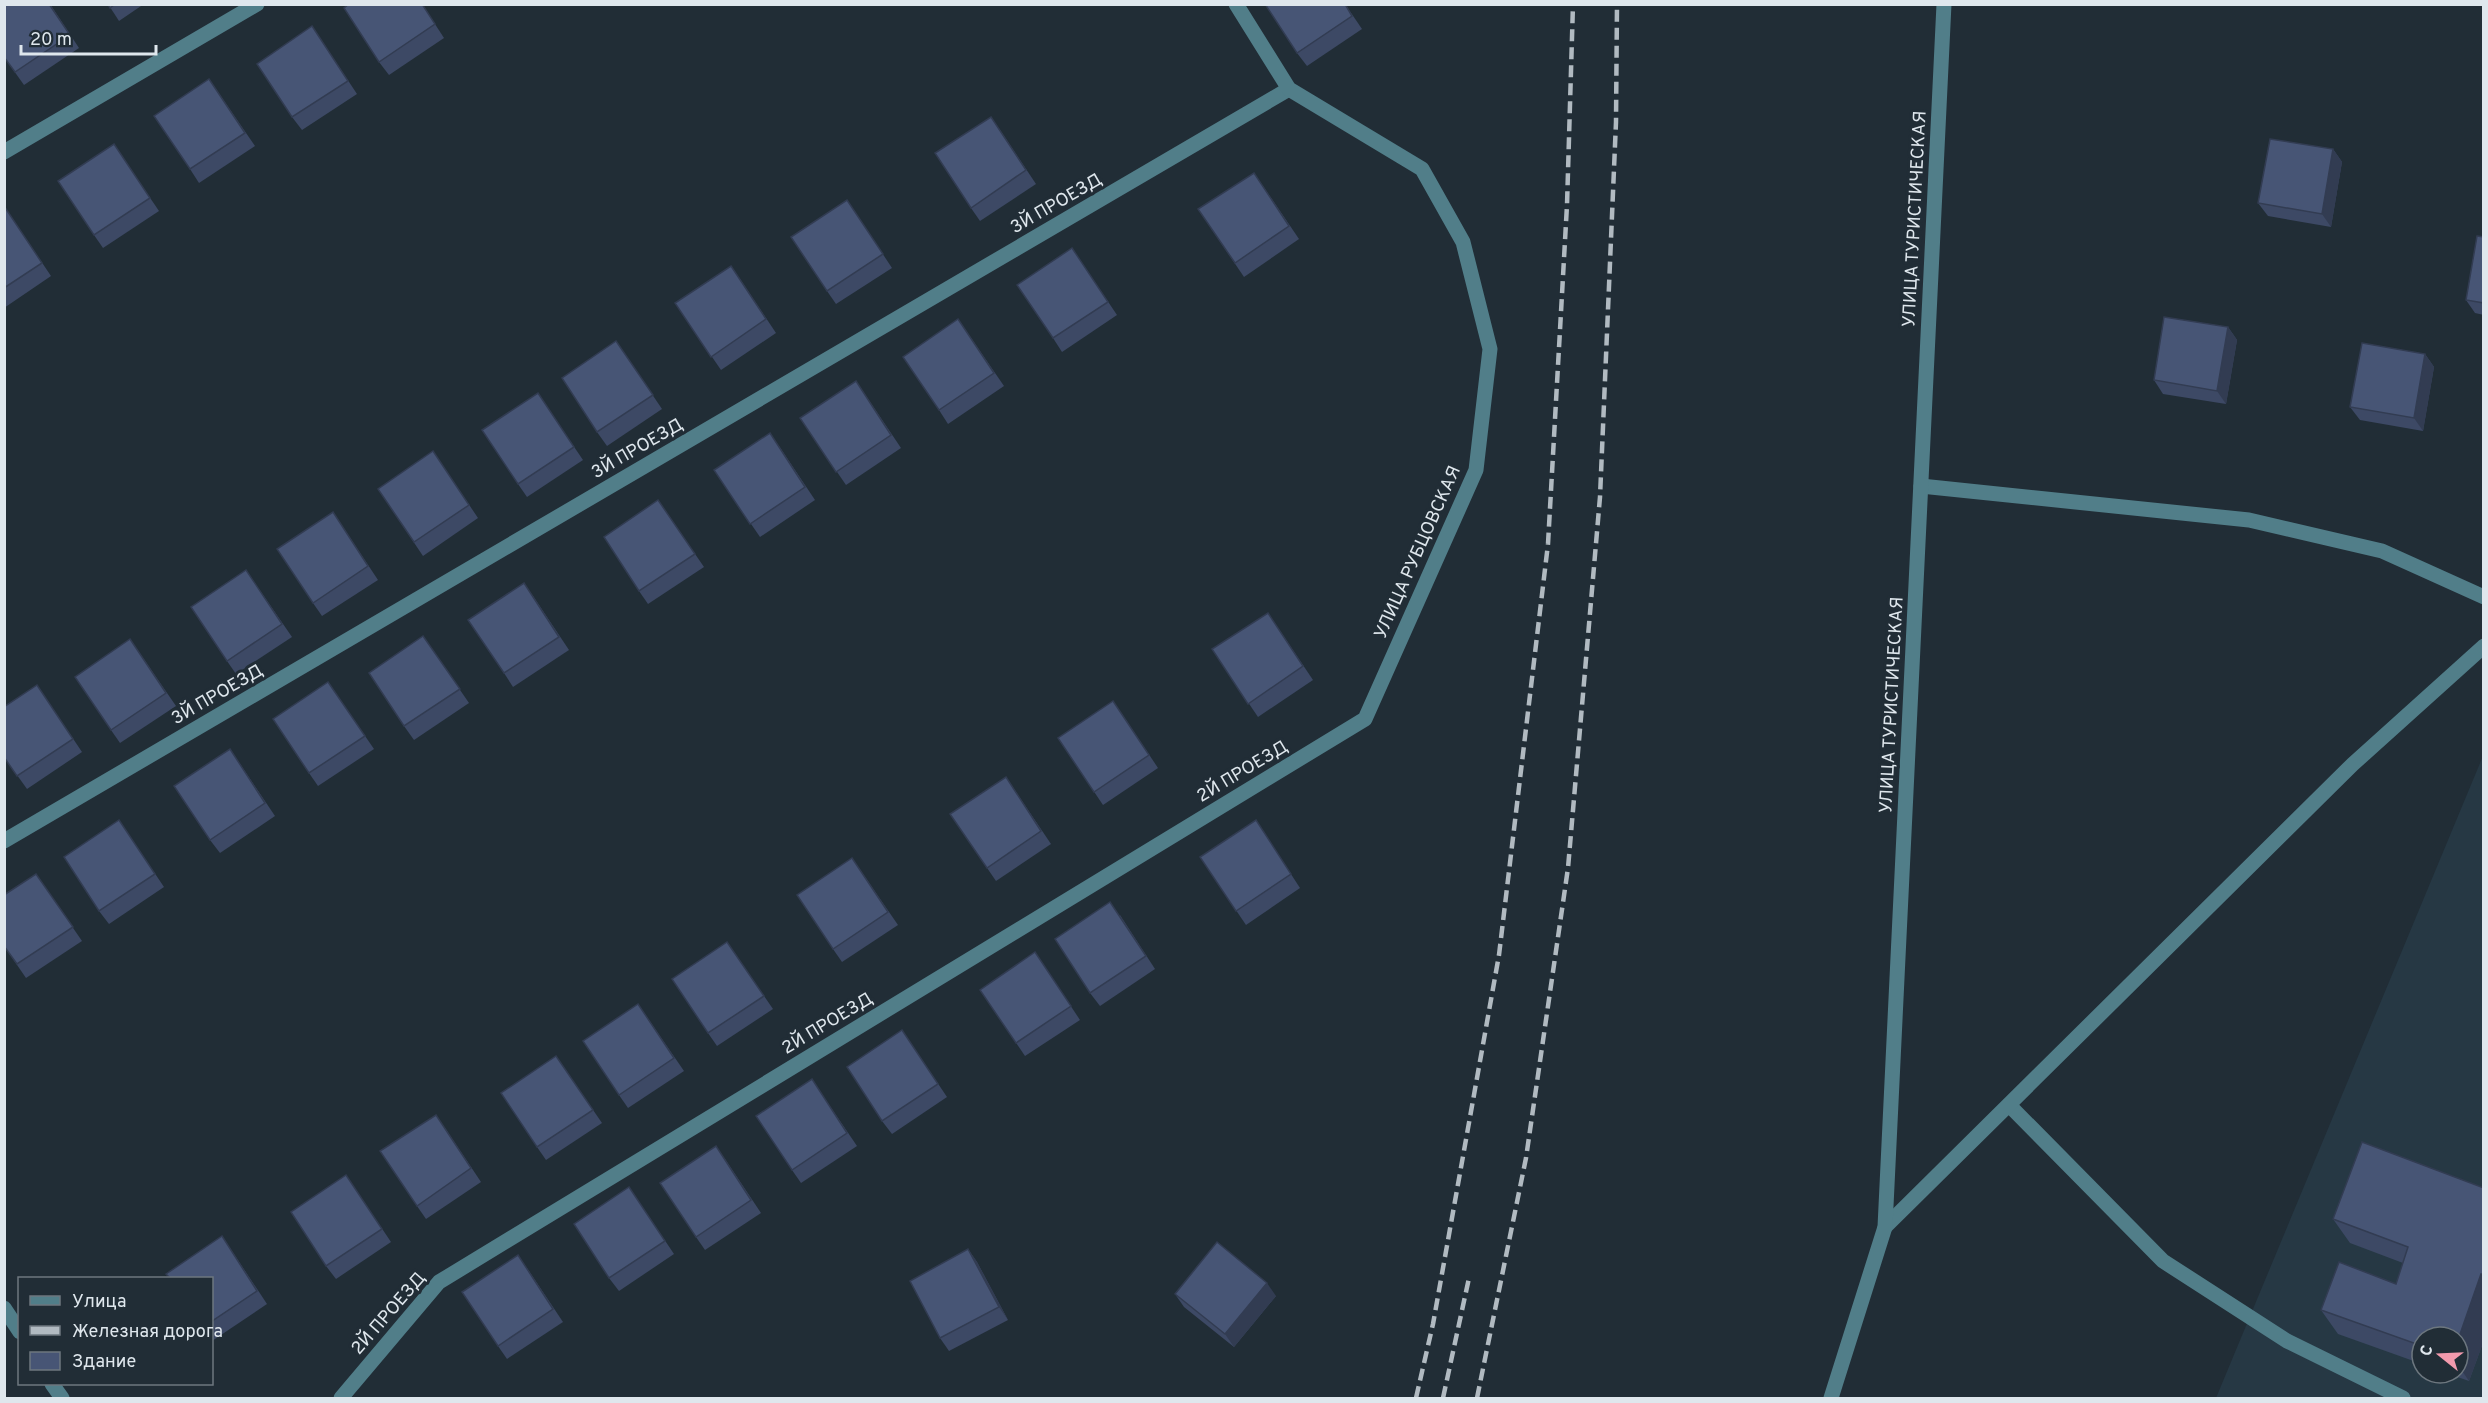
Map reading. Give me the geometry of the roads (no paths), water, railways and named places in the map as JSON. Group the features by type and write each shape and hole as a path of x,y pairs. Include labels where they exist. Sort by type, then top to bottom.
{"street":[{"path":"4,152 257,4"},
{"path":"1236,4 1289,89"},
{"name":"УЛИЦА ТУРИСТИЧЕСКАЯ","path":"1831,1398 1885,1227 1944,4"},
{"name":"УЛИЦА РУБЦОВСКАЯ","path":"1289,89 1422,169 1463,242 1490,349 1476,470 1365,719"},
{"name":"3Й ПРОЕЗД","path":"4,841 1289,89"},
{"path":"1921,486 2249,520 2382,551 2484,597"},
{"path":"1885,1227 2353,764 2484,646"},
{"name":"2Й ПРОЕЗД","path":"341,1398 439,1282 1365,719"},
{"path":"2009,1105 2163,1261 2287,1341 2403,1398"},
{"path":"4,1308 18,1329"},
{"path":"53,1385 62,1398"}],"railway":[{"path":"1416,1398 1433,1324 1499,955 1548,544 1567,205 1573,4"},
{"path":"1477,1398 1526,1158 1568,868 1600,497 1616,122 1617,4"},
{"path":"1443,1398 1469,1278"}]}
